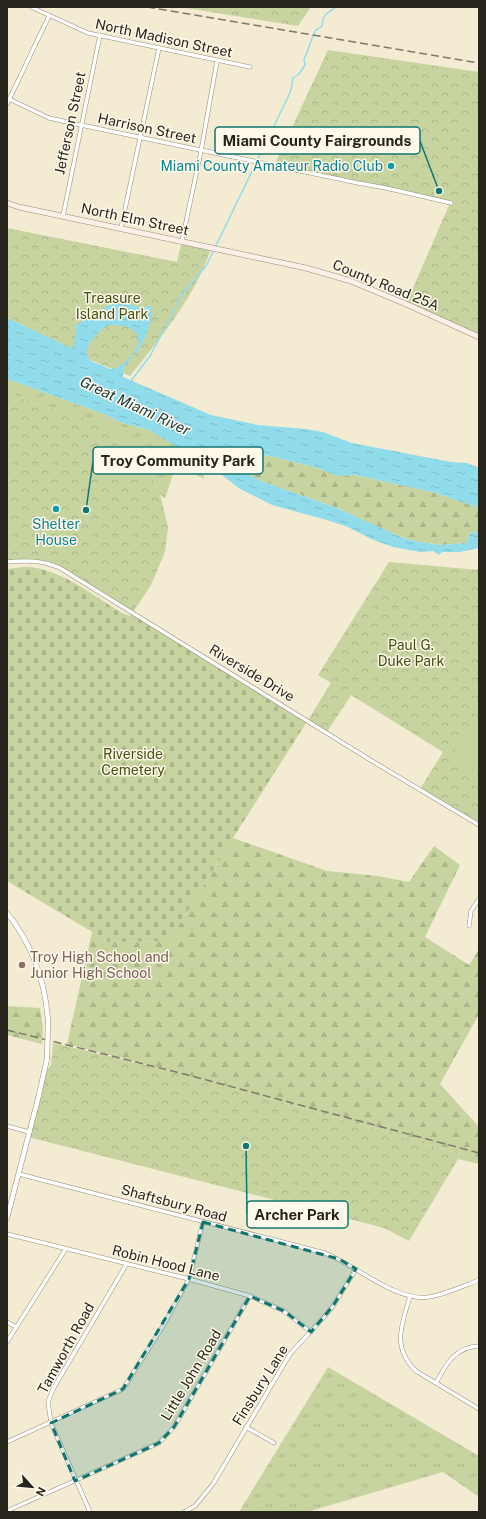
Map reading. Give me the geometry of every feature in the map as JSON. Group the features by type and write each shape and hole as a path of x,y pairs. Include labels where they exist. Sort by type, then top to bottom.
{"main road":[{"name":"North Elm Street","path":"7,203 19,207 258,258"},
{"name":"County Road 25A","path":"258,258 306,268 351,281 479,337"}],"street":[{"name":"North Madison Street","path":"31,7 88,33 250,67"},
{"path":"7,104 8,98 48,16"},
{"name":"Jefferson Street","path":"63,216 100,35"},
{"path":"121,228 159,48"},
{"path":"182,241 201,151 217,61"},
{"name":"Harrison Street","path":"8,98 49,118 201,151 386,188 450,203"},
{"name":"Riverside Drive","path":"7,562 36,561 48,563 60,568 372,761 479,825"},
{"path":"469,926 472,911 479,899"},
{"path":"7,913 23,936 36,964 44,989 48,1020 47,1059 7,1218"},
{"path":"7,1126 29,1132"},
{"name":"Shaftsbury Road","path":"19,1174 325,1254 339,1259 393,1290 410,1296 423,1297 436,1295 479,1280"},
{"path":"7,1442 123,1389 163,1326 189,1279 203,1222"},
{"name":"Robin Hood Lane","path":"7,1234 65,1250 189,1279 250,1296 284,1311 311,1332"},
{"path":"7,1342 65,1250"},
{"name":"Tamworth Road","path":"90,1512 75,1481 51,1423 48,1402 53,1389 126,1265"},
{"name":"Finsbury Lane","path":"184,1512 195,1506 213,1484 290,1354 333,1306 356,1268"},
{"name":"Little John Road","path":"7,1511 159,1443 174,1427 250,1296"},
{"path":"410,1296 401,1331 403,1355 408,1364 416,1371 479,1409"},
{"path":"7,1322 16,1328"},
{"path":"436,1383 452,1357 467,1348 479,1346"},
{"path":"246,1427 274,1443"}],"highlighted area":[{"path":"203,1222 339,1259 356,1269 333,1306 311,1332 284,1311 250,1296 174,1427 159,1443 75,1481 51,1423 123,1389 189,1279"}],"green space":[{"path":"180,7 311,7 298,26"},
{"path":"328,50 479,72 479,337 406,304 450,203 274,166"},
{"path":"479,103 479,158 473,145 472,123 473,116"},
{"name":"Treasure Island Park","path":"7,228 177,262 182,241 211,248 196,283 187,299 165,331 130,376 90,360 71,348 7,318"},
{"path":"7,379 104,414 122,423 149,430 205,465 203,470 204,479 176,464 165,499 160,494 143,460 65,413 7,393"},
{"path":"7,393 65,413 108,425 143,460 160,494 168,527 165,552 151,585 133,612 66,571 42,562 7,562"},
{"path":"222,450 270,456 314,467 338,476 355,475 436,493 479,508 479,533 470,533 466,543 442,545 403,538 337,508 261,481 236,468 222,454"},
{"name":"Paul G. Duke Park","path":"389,562 479,570 479,825 420,789 443,752 351,695 327,732 308,720 331,683 318,675"},
{"name":"Riverside Cemetery","path":"24,567 49,571 75,583 122,613 130,616 133,612 308,720 169,941 109,942 7,881 7,569"},
{"path":"470,726 479,731 479,773 451,757"},
{"path":"233,838 327,871 378,876 409,882 434,846 460,865 425,937 469,965 479,949 479,1014 440,1084 479,1127 479,1164 458,1159 460,1154 184,1074 67,1044 92,932 109,942 169,941"},
{"path":"7,1006 40,1008 43,1028 42,1044 7,1035"},
{"path":"53,1043 184,1074 460,1154 409,1241 384,1228 28,1137 45,1072 51,1065"},
{"path":"328,1367 479,1456 479,1497 443,1472 307,1512 239,1512"}],"water":[{"name":"Great Miami River","path":"118,299 140,308 151,306 152,317 146,336 139,349 123,368 123,377 211,415 258,425 323,432 352,443 451,462 467,463 479,468 479,508 436,493 355,475 338,476 314,467 270,456 222,450 222,454 236,468 261,481 337,508 403,538 442,545 466,543 470,533 475,532 479,533 479,548 460,552 442,552 439,555 433,551 420,552 393,547 371,539 348,527 272,505 240,489 214,469 149,430 122,423 104,414 7,379 7,318 71,348 74,345 76,325 84,320 80,313 86,309 91,317","holes":["108,325 124,326 134,331 138,337 138,345 128,359 121,365 110,369 91,361 87,355 87,350 92,340"]}],"waterway":[{"path":"130,382 150,356 180,297 206,266 288,97 293,78 299,74 305,65 304,60 314,33 322,26 323,19 326,14 336,7"}],"railway":[{"path":"147,7 479,63"},
{"path":"7,1030 184,1074 479,1153"}],"place":[{"name":"Miami County Amateur Radio Club","path":"391,166"},
{"name":"Miami County Fairgrounds","path":"439,191"},
{"name":"Shelter House","path":"56,509"},
{"name":"Troy Community Park","path":"86,510"},
{"name":"Troy High School and Junior High School","path":"22,965"},
{"name":"Archer Park","path":"246,1146"}]}
